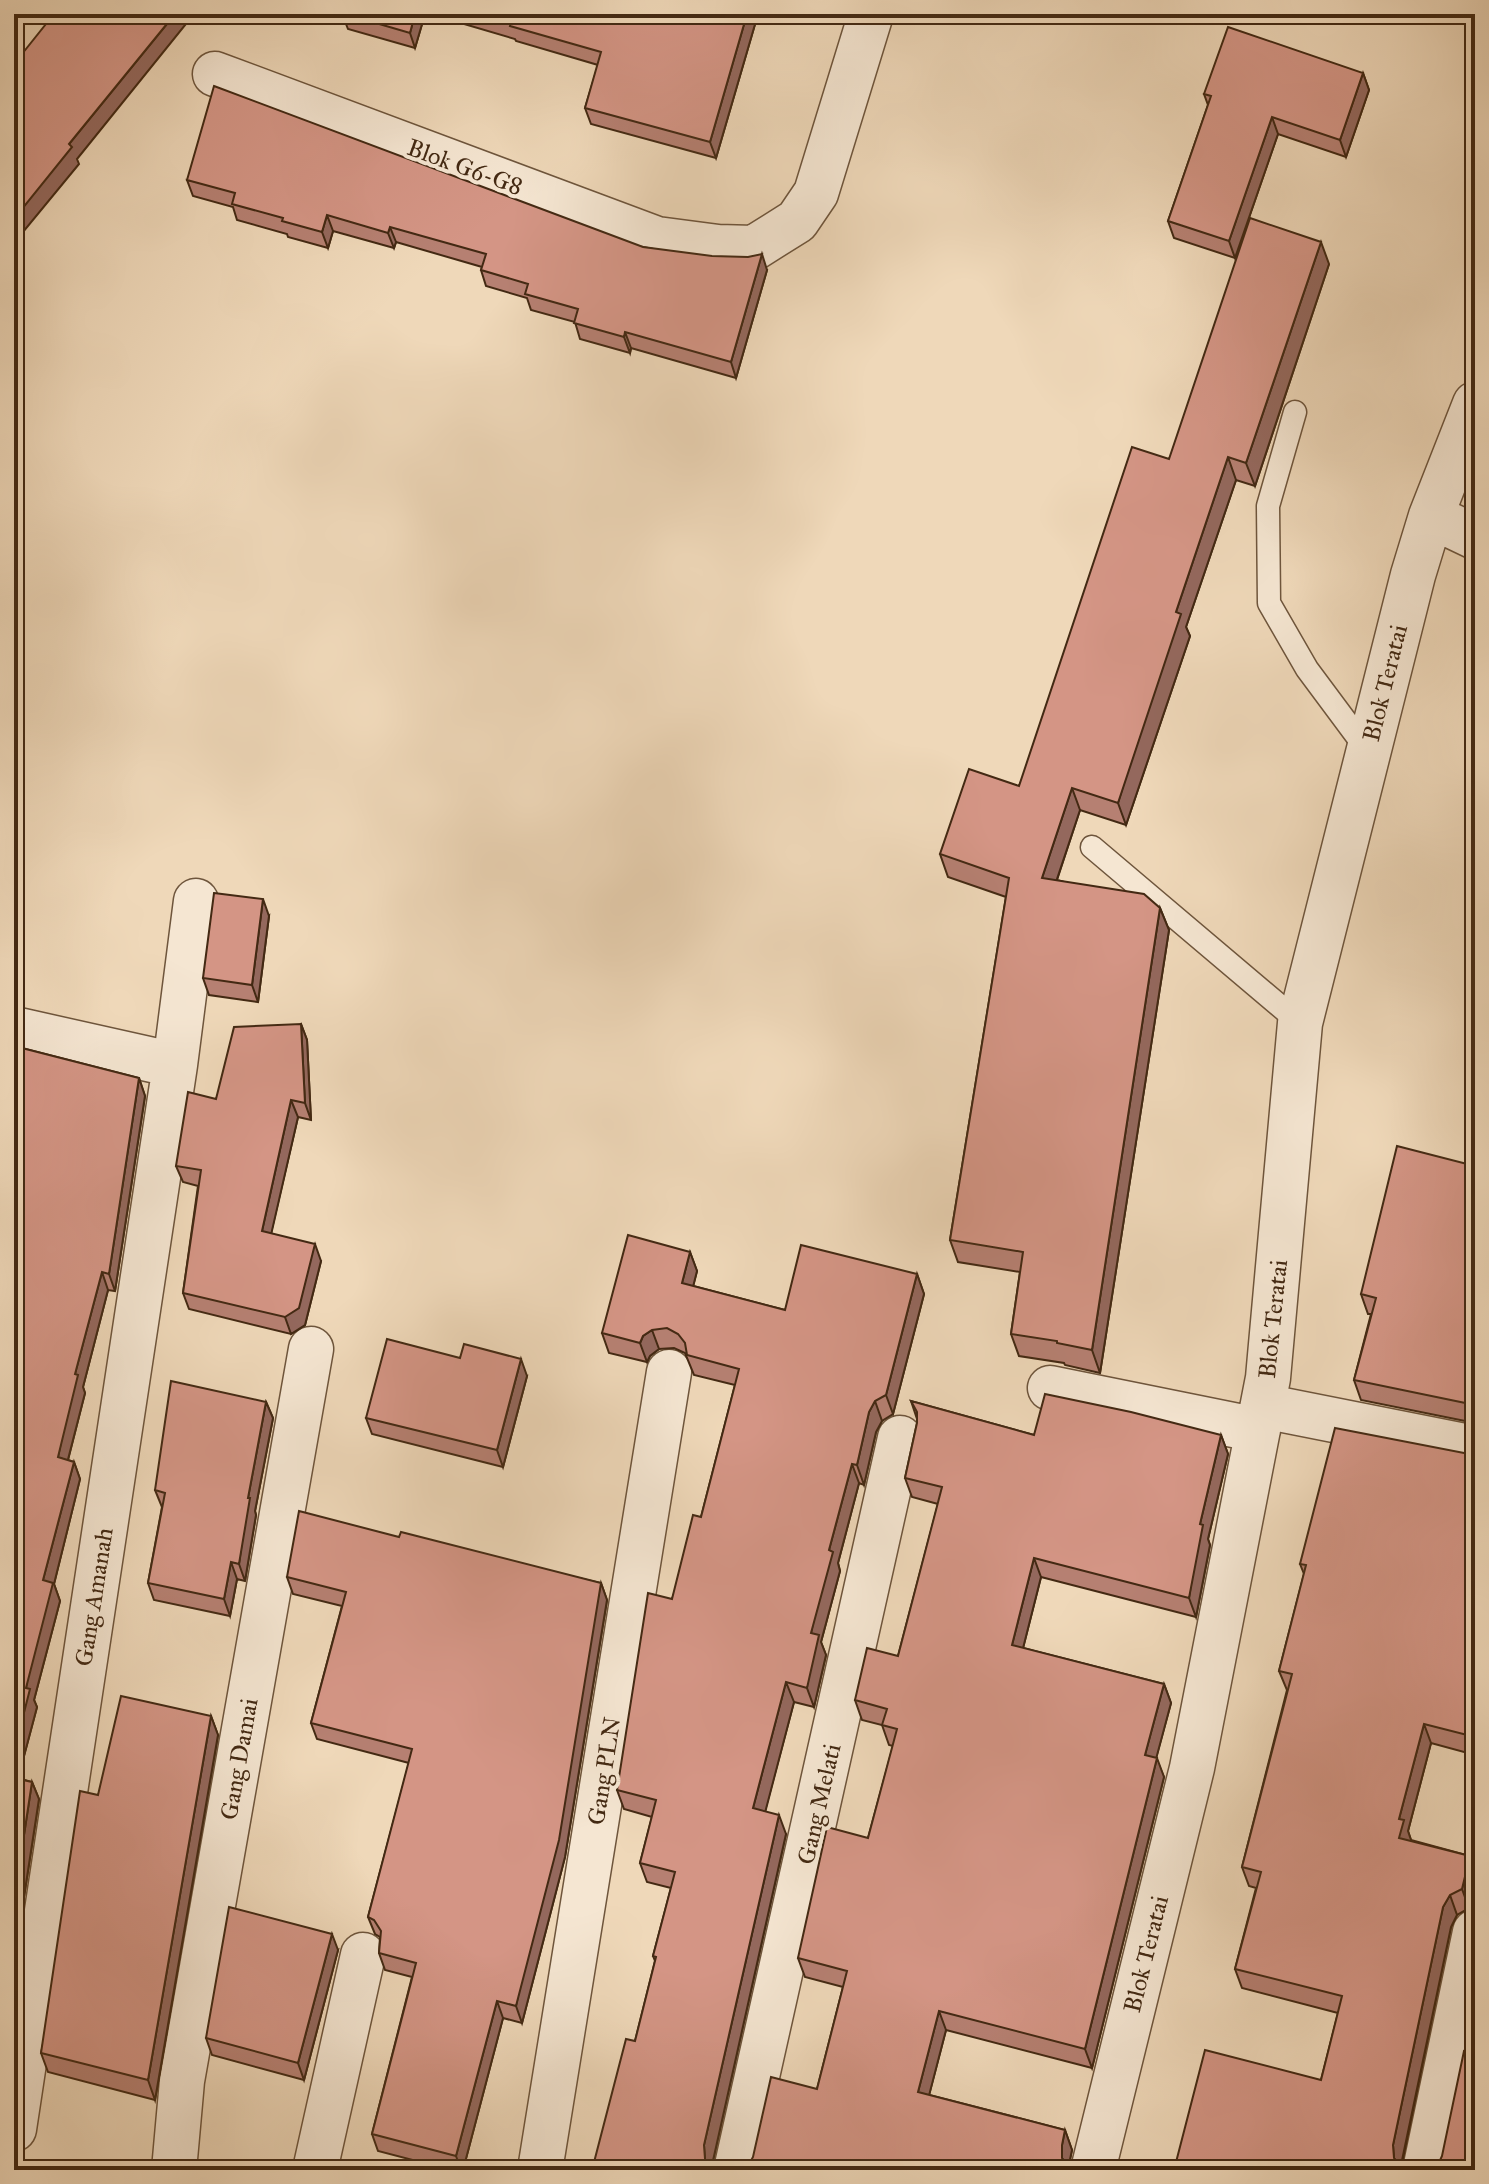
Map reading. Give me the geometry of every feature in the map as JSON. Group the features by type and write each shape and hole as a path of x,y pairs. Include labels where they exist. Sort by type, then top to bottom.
{"street":[{"name":"Blok G6-G8","path":"215,74 657,239 754,248 797,221 816,193 871,14"},
{"name":"Blok Teratai","path":"1093,2170 1192,1768 1268,1378 1300,1023 1413,575 1431,516 1475,404"},
{"path":"1431,516 1475,537"},
{"name":"Gang Amanah","path":"14,2129 175,1065 196,901"},
{"path":"14,1029 175,1065"},
{"name":"Gang Damai","path":"174,2170 182,2081 311,1349"},
{"name":"Gang PLN","path":"540,2170 669,1372"},
{"path":"1050,1388 1475,1448"},
{"name":"Gang Melati","path":"736,2170 900,1438"},
{"path":"1425,2170 1463,2052 1475,1932"},
{"path":"315,2170 363,1955"}],"lane":[{"path":"1295,412 1268,506 1269,603 1307,669 1368,751"},
{"path":"1092,847 1300,1023"}],"building":[{"path":"54,14 175,14 69,144 72,147 14,219 14,64"},
{"path":"345,14 415,14 410,33"},
{"path":"478,14 747,14 710,142 585,108 601,52"},
{"path":"1228,27 1363,73 1340,140 1272,117 1229,241 1168,221 1211,96 1204,94"},
{"path":"214,86 643,247 712,256 748,257 762,254 731,362 625,332 624,337 574,323 578,309 525,294 528,284 481,270 486,254 390,227 388,233 327,215 322,232 232,204 235,193 187,180"},
{"path":"1250,218 1321,242 1246,463 1228,457 1176,612 1181,614 1118,803 1072,788 1042,878 1144,894 1160,908 1092,1350 1011,1334 1023,1252 950,1240 1009,878 940,854 969,769 1019,786 1132,447 1169,459"},
{"path":"214,893 263,899 252,985 203,978"},
{"path":"301,1024 305,1103 291,1100 262,1231 315,1244 299,1308 285,1317 183,1293 201,1170 176,1166 188,1092 216,1099 234,1027"},
{"path":"14,1046 139,1078 109,1274 102,1272 75,1374 78,1375 58,1457 74,1462 43,1580 53,1583 26,1688 30,1689 14,1752"},
{"path":"1397,1146 1475,1166 1475,1405 1354,1380 1376,1298 1361,1294"},
{"path":"628,1235 690,1252 682,1283 785,1310 801,1245 917,1274 886,1395 875,1401 869,1412 857,1465 852,1464 829,1550 833,1552 811,1633 819,1635 807,1688 786,1682 753,1808 779,1815 704,2145 705,2159 714,2170 592,2170 626,2039 635,2041 675,1872 640,1863 656,1800 617,1790 648,1593 672,1599 693,1515 701,1517 739,1369 687,1355 685,1343 678,1334 667,1328 652,1330 643,1336 640,1343 602,1333"},
{"path":"387,1339 460,1358 464,1344 521,1359 497,1450 366,1418"},
{"path":"171,1381 266,1402 239,1564 231,1562 224,1599 148,1583 165,1493 155,1490"},
{"path":"1045,1394 1221,1435 1200,1524 1203,1525 1189,1598 1034,1558 1012,1645 1164,1684 1145,1755 1157,1758 1085,2049 939,2011 918,2092 1065,2130 1062,2158 1071,2170 743,2170 753,2157 771,2077 817,2089 847,1971 798,1958 827,1827 868,1838 897,1729 882,1725 887,1709 855,1700 867,1648 898,1656 942,1487 905,1478 917,1423 917,1412 911,1401 1034,1435"},
{"path":"1335,1428 1464,1453 1475,1452 1475,1737 1424,1724 1399,1819 1404,1820 1399,1838 1470,1856 1462,1889 1450,1895 1443,1907 1393,2145 1394,2158 1403,2170 1174,2170 1205,2050 1321,2080 1342,1996 1235,1969 1261,1872 1242,1867 1292,1674 1279,1671 1306,1565 1300,1564"},
{"path":"299,1511 399,1537 401,1532 601,1583 559,1840 516,2006 497,2001 456,2156 372,2134 416,1963 379,1953 381,1931 368,1917 412,1749 311,1723 346,1592 287,1577"},
{"path":"121,1696 211,1716 148,2080 41,2053 80,1791 98,1795"},
{"path":"14,1778 32,1782 14,1901"},
{"path":"229,1907 332,1934 298,2063 206,2038"},
{"path":"1464,2051 1475,2054 1475,2170 1432,2170 1442,2156"}]}
